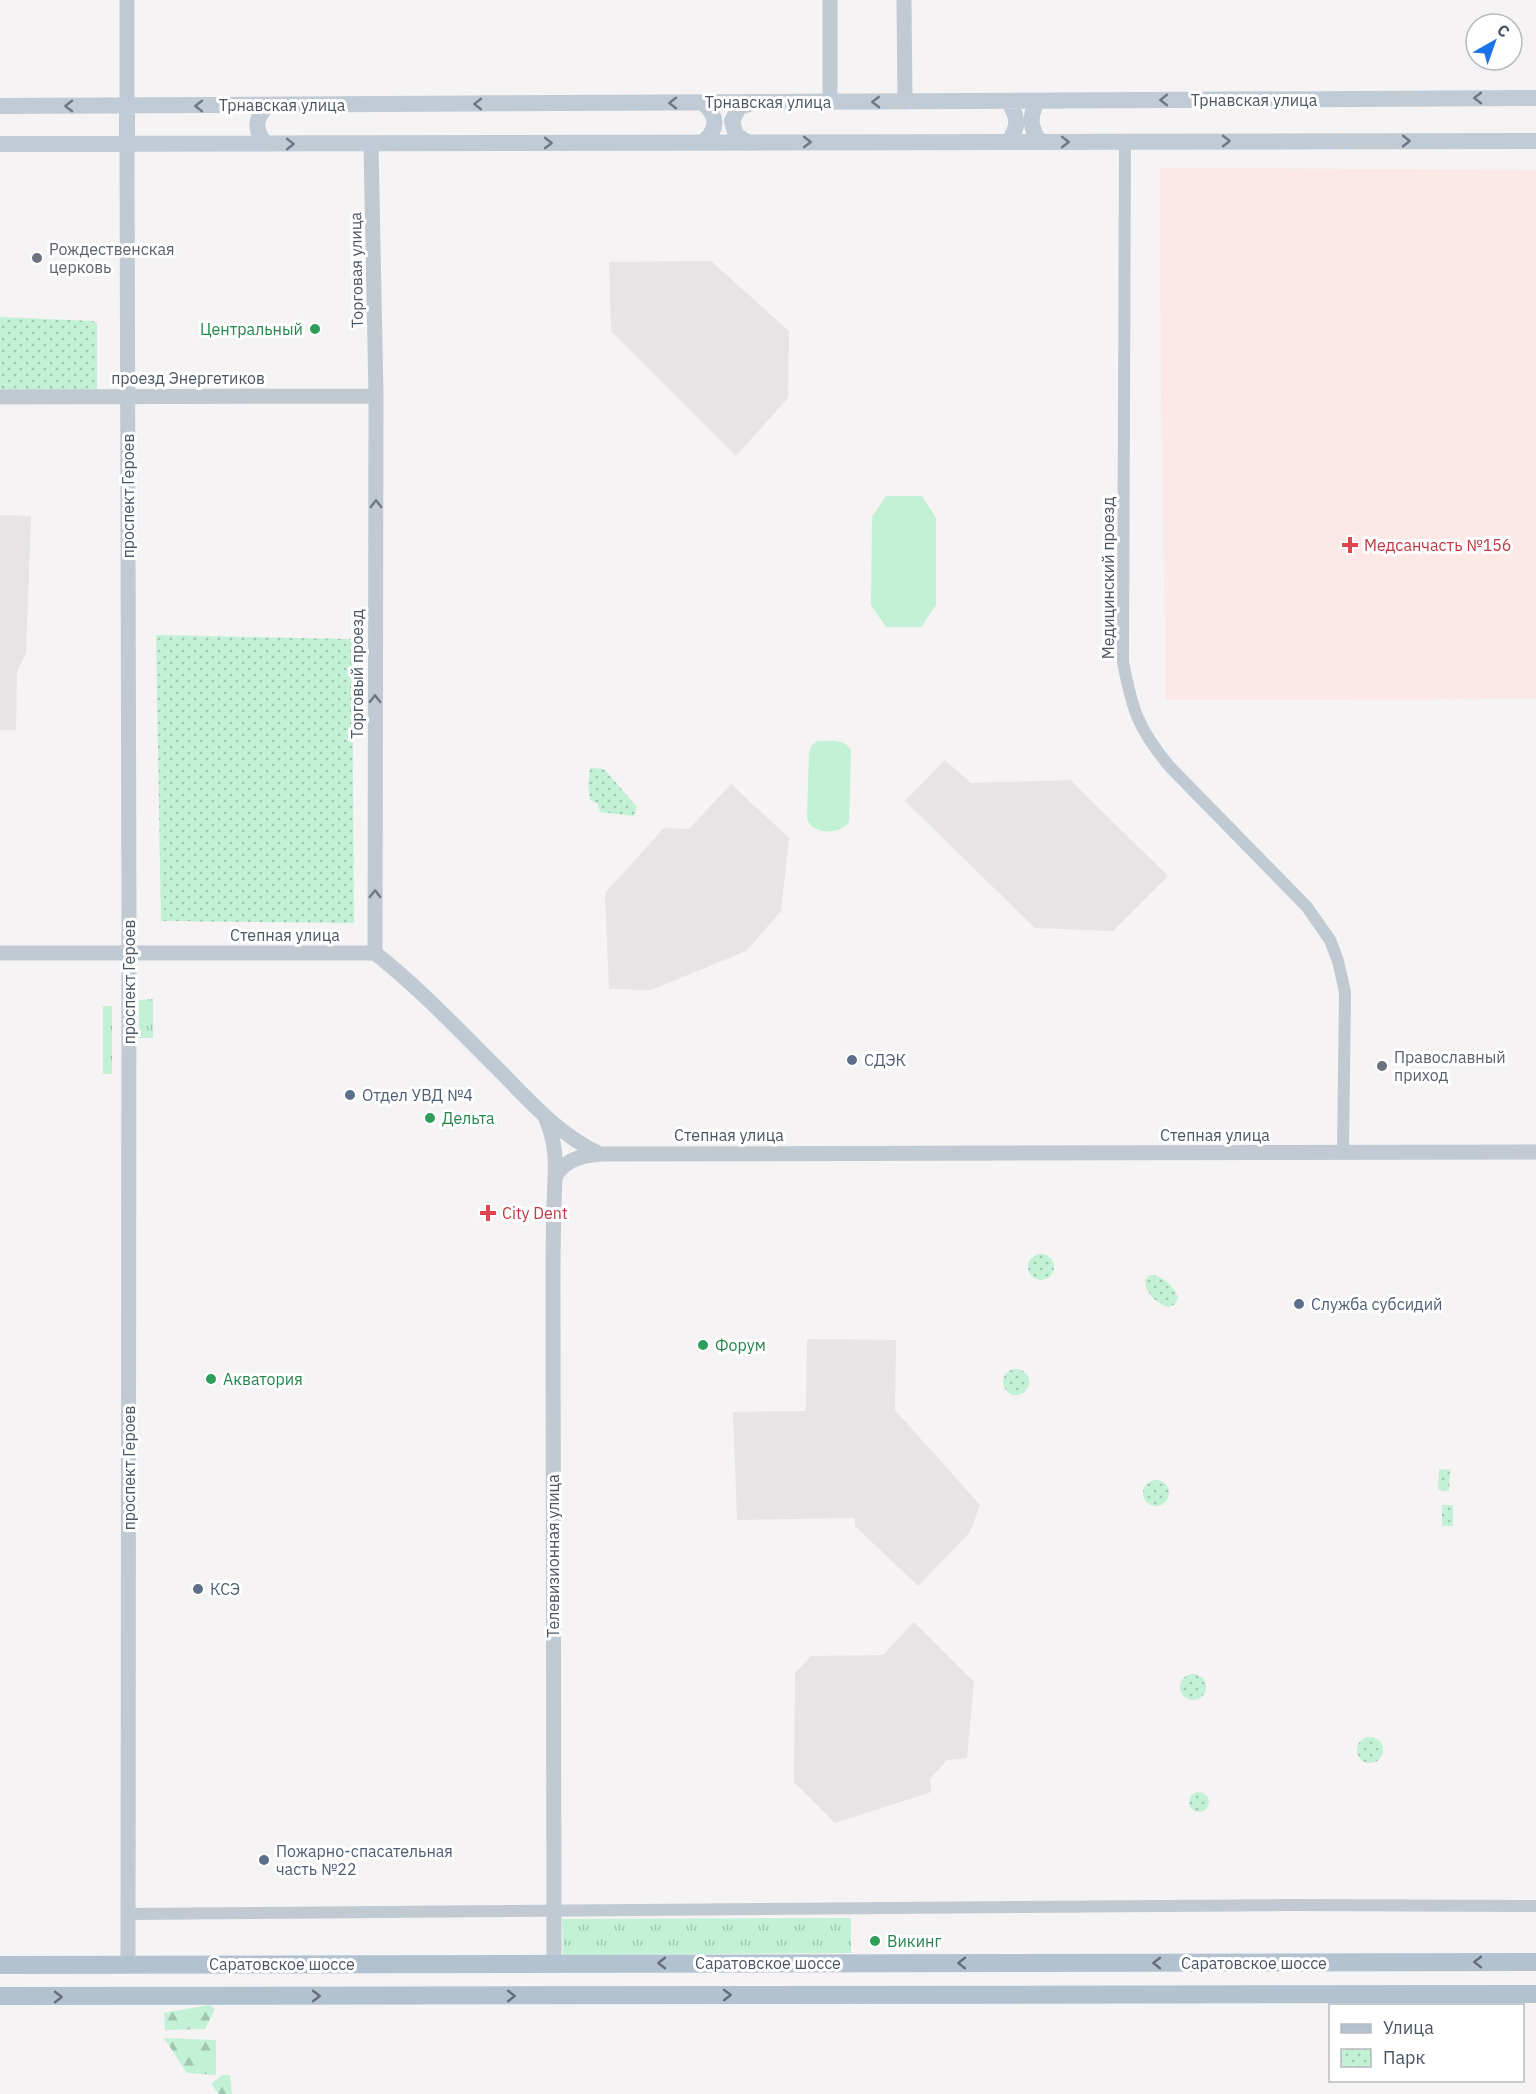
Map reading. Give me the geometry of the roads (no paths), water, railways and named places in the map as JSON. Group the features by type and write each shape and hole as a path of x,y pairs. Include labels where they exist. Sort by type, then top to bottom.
{"main road":[{"name":"Трнавская улица","path":"0,106 1536,98"},
{"path":"1008,101 1018,122 1008,142"},
{"path":"748,143 736,135 732,121 739,108 753,102"},
{"path":"1037,102 1032,111 1031,122 1040,142"},
{"path":"702,143 712,135 715,123 712,111 703,103"},
{"name":"проспект Героев","path":"127,106 127,144"},
{"path":"265,143 260,137 256,124 261,111 267,106"},
{"path":"0,144 1536,141"},
{"path":"1533,1962 1533,1994"},
{"name":"Саратовское шоссе","path":"0,1965 1533,1962"},
{"name":"Телевизионная улица","path":"554,1963 555,1996"},
{"path":"273,1964 274,1996"},
{"name":"Саратовское шоссе","path":"0,1996 1533,1994"}],"street":[{"name":"проспект Героев","path":"127,0 127,106"},
{"path":"830,0 830,102"},
{"path":"904,0 905,102"},
{"name":"Медицинский проезд","path":"1125,142 1123,662 1130,701 1142,728 1159,754 1307,907 1330,940 1338,961 1345,992 1343,1152"},
{"name":"проспект Героев","path":"127,144 128,1965"},
{"name":"Торговая улица","path":"371,144 376,396"},
{"name":"проезд Энергетиков","path":"0,397 376,396"},
{"name":"Торговый проезд","path":"375,953 376,396"},
{"name":"Степная улица","path":"0,953 375,953 403,975 545,1118 572,1139 600,1154 1536,1152"},
{"name":"Телевизионная улица","path":"545,1118 555,1146 552,1526 556,1911 554,1963"},
{"path":"555,1178 562,1166 571,1160 600,1154"},
{"path":"128,1914 1288,1905 1536,1906"}],"place":[{"name":"Рождественская церковь","path":"37,258"},
{"name":"Центральный","path":"315,329"},
{"name":"Медсанчасть №156","path":"1350,545"},
{"name":"СДЭК","path":"852,1060"},
{"name":"Православный приход","path":"1382,1066"},
{"name":"Отдел УВД №4","path":"350,1095"},
{"name":"Дельта","path":"430,1118"},
{"name":"City Dent","path":"488,1213"},
{"name":"Служба субсидий","path":"1299,1304"},
{"name":"Форум","path":"703,1345"},
{"name":"Акватория","path":"211,1379"},
{"name":"КСЭ","path":"198,1589"},
{"name":"Пожарно-спасательная часть №22","path":"264,1860"},
{"name":"Викинг","path":"875,1941"}]}
